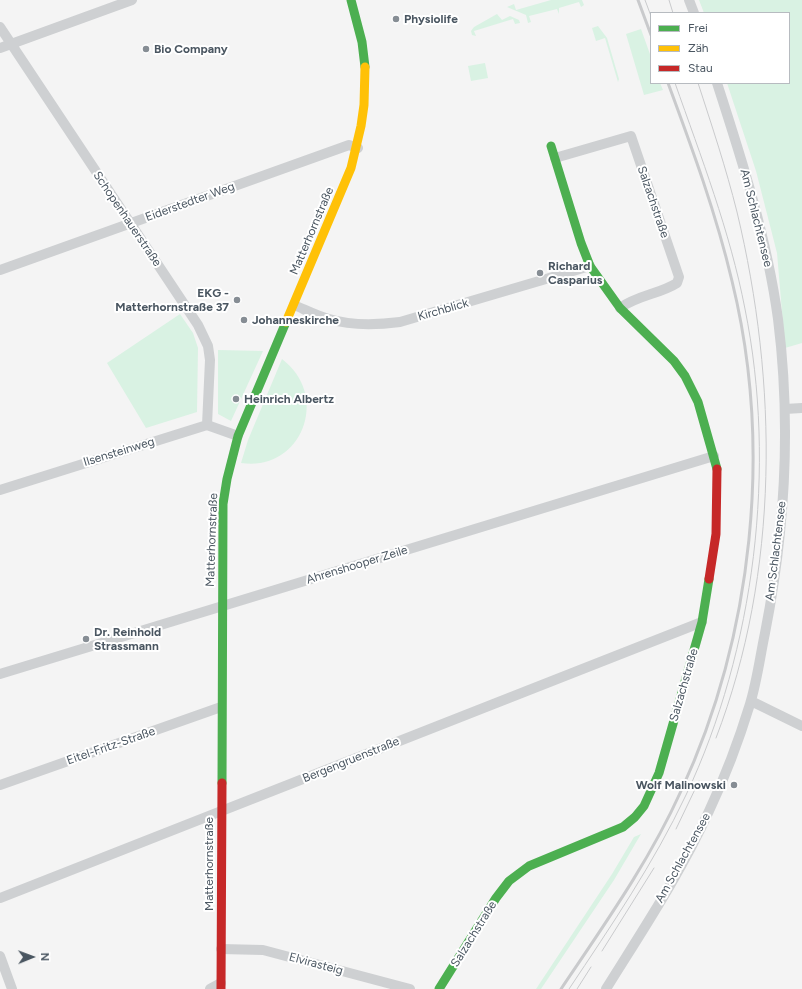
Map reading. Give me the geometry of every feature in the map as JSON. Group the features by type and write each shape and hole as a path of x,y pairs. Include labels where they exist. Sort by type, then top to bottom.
{"street":[{"path":"0,48 132,0"},
{"name":"Matterhornstraße","path":"221,986 223,504 227,479 238,436 352,168 358,148 365,103 365,69 359,26 351,0"},
{"path":"689,0 694,12"},
{"name":"Schopenhauerstraße","path":"0,27 198,325 208,346 210,360 206,425"},
{"name":"Am Schlachtensee","path":"606,989 682,863 708,814 751,702 775,580 782,514 784,409 778,319 762,233 735,138 717,84"},
{"name":"Salzachstraße","path":"555,158 631,136 679,277 677,283 669,288 629,301 620,308"},
{"name":"Eiderstedter Weg","path":"0,270 349,145 358,148"},
{"name":"Salzachstraße","path":"439,989 496,898 509,881 529,866 623,827 635,817 644,806 658,773 702,622 716,534 717,468 698,402 685,376 674,361 620,308 590,266 581,243 551,146"},
{"name":"Kirchblick","path":"294,305 339,322 368,325 400,322 590,266"},
{"path":"784,409 802,408"},
{"path":"206,425 238,436"},
{"name":"Ilsensteinweg","path":"0,490 206,425"},
{"name":"Ahrenshooper Zeile","path":"0,674 714,456"},
{"name":"Bergengruenstraße","path":"0,898 702,622"},
{"path":"751,702 802,726"},
{"name":"Eitel-Fritz-Straße","path":"0,785 221,707"},
{"name":"Elvirasteig","path":"221,949 263,950 410,989"},
{"path":"0,956 12,989"},
{"path":"210,989 221,986"}],"green space":[{"path":"551,0 582,0 584,5 581,7 579,2 559,8 559,14 557,9 529,16 531,22 528,23 526,15 507,7 514,4 516,10"},
{"path":"699,0 802,0 802,343 785,348 777,253 756,171 727,84 790,84 790,12 704,12"},
{"path":"497,14 502,20 510,16 519,20 520,23 515,24 513,19 474,31 476,36 472,35 471,31 474,27"},
{"path":"598,26 607,38 619,79 618,82 605,38 596,41 592,28"},
{"path":"641,29 650,54 650,84 660,84 663,90 644,95 626,34"},
{"path":"485,63 488,78 471,81 468,66"},
{"path":"180,314 193,333 198,348 197,412 146,428 107,363"},
{"path":"218,350 263,351 231,421 218,414"},
{"path":"282,359 297,374 305,392 307,411 303,428 294,444 280,456 262,463 241,463 248,440"},
{"path":"641,834 614,880 541,989 536,989 612,874 634,837"}],"tram line":[{"path":"645,0 650,13"},
{"path":"669,0 673,12"},
{"path":"569,989 646,870 674,820 710,739 729,680 743,619 753,556 759,494 759,431 754,369 745,309 739,280 723,223 705,166 675,84"},
{"path":"698,84 719,147 737,212 750,277 760,343 765,410 766,476 762,543 752,609 737,674 716,738"},
{"path":"676,829 699,781"},
{"path":"602,951 654,868"},
{"path":"577,989 591,967"}],"railway":[{"path":"638,0 650,32"},
{"path":"561,989 625,893 655,843 681,791 706,731 725,669 740,605 749,540 753,475 751,409 745,344 732,281 719,231 695,156 668,84"}],"traffic: fast":[{"path":"351,0 362,42 365,67"},
{"path":"551,146 581,243 590,266 620,308 674,361 685,376 698,402 717,469"},
{"path":"222,783 223,504 227,479 238,436 286,322"},
{"path":"439,989 496,898 509,881 529,866 623,827 635,817 644,806 659,773 702,622 709,579"}],"traffic: slow":[{"path":"286,322 351,168 361,126 364,105 365,67"}],"traffic: jam":[{"path":"709,579 716,534 717,469"},
{"path":"221,989 222,783"}],"place":[{"name":"Physiolife","path":"396,19"},
{"name":"Bio Company","path":"146,49"},
{"name":"Richard Casparius","path":"540,273"},
{"name":"EKG - Matterhornstraße 37","path":"237,300"},
{"name":"Johanneskirche","path":"244,320"},
{"name":"Heinrich Albertz","path":"236,399"},
{"name":"Dr. Reinhold Strassmann","path":"86,639"},
{"name":"Wolf Malinowski","path":"734,785"}]}
